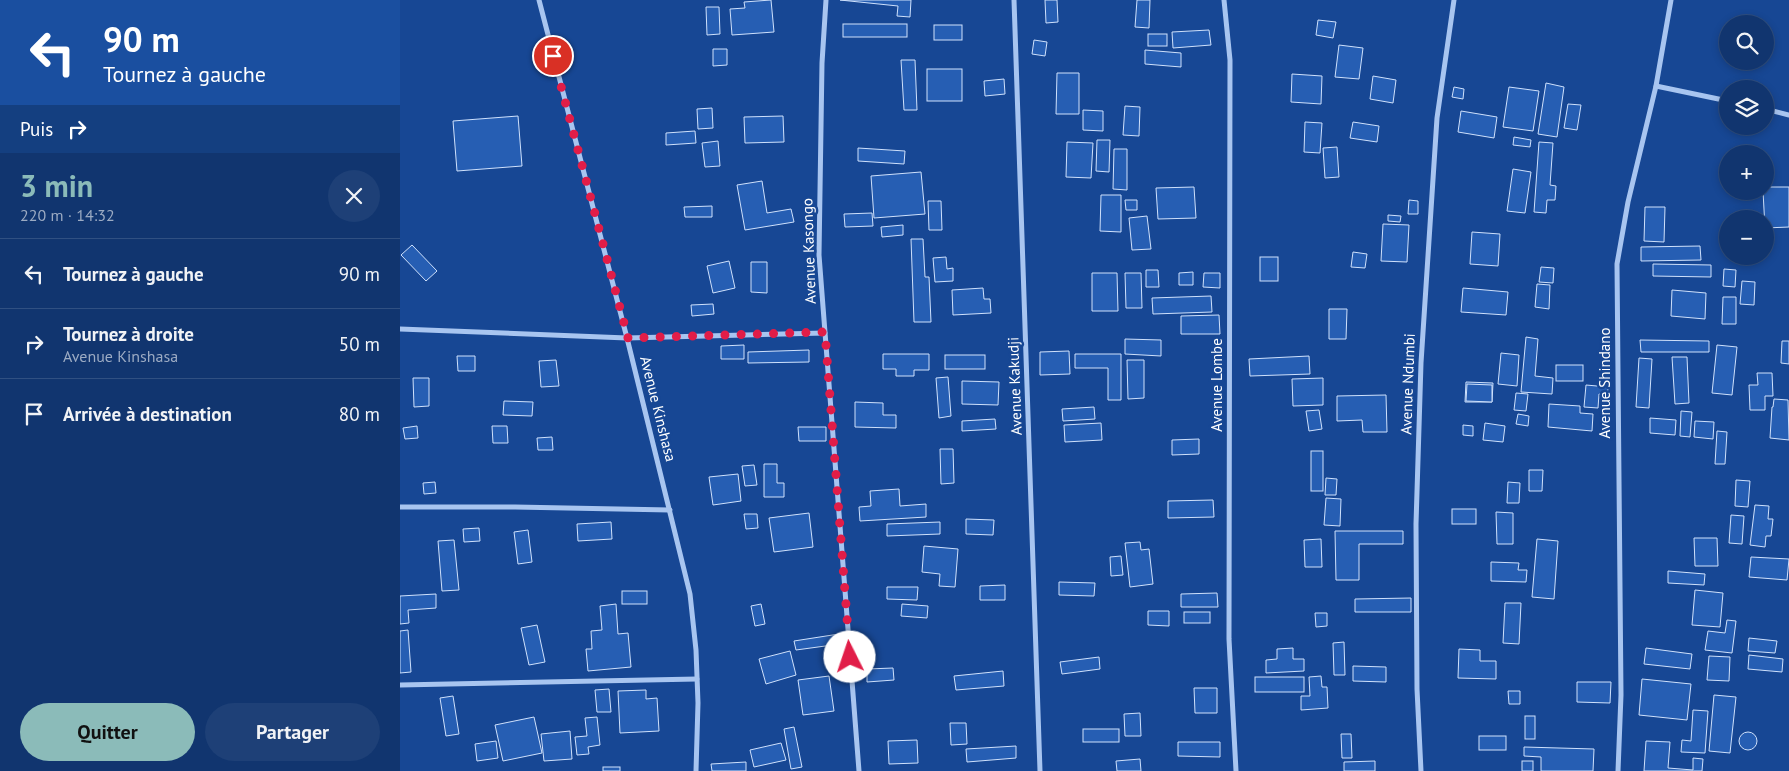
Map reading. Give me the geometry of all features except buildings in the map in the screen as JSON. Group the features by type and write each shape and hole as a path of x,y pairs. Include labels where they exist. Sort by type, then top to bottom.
{"street":[{"name":"Avenue Kinshasa","path":"539,0 628,338 690,594 697,679 696,771"},
{"name":"Avenue Kasongo","path":"826,0 822,63 819,255 859,771"},
{"name":"Avenue Kakudji","path":"1014,0 1040,771"},
{"name":"Avenue Lombe","path":"1224,0 1230,60 1229,639 1236,771"},
{"name":"Avenue Ndumbi","path":"1421,771 1417,689 1416,524 1421,363 1437,118 1454,0"},
{"name":"Avenue Shindano","path":"1618,771 1620,695 1617,264 1626,209 1656,86 1671,0"},
{"path":"1656,86 1719,99"},
{"path":"1774,111 1789,115"},
{"path":"400,329 628,338 825,332"},
{"path":"400,507 670,510"},
{"path":"400,685 697,679"}],"route":[{"path":"553,56 628,338 825,332 850,657"}]}
